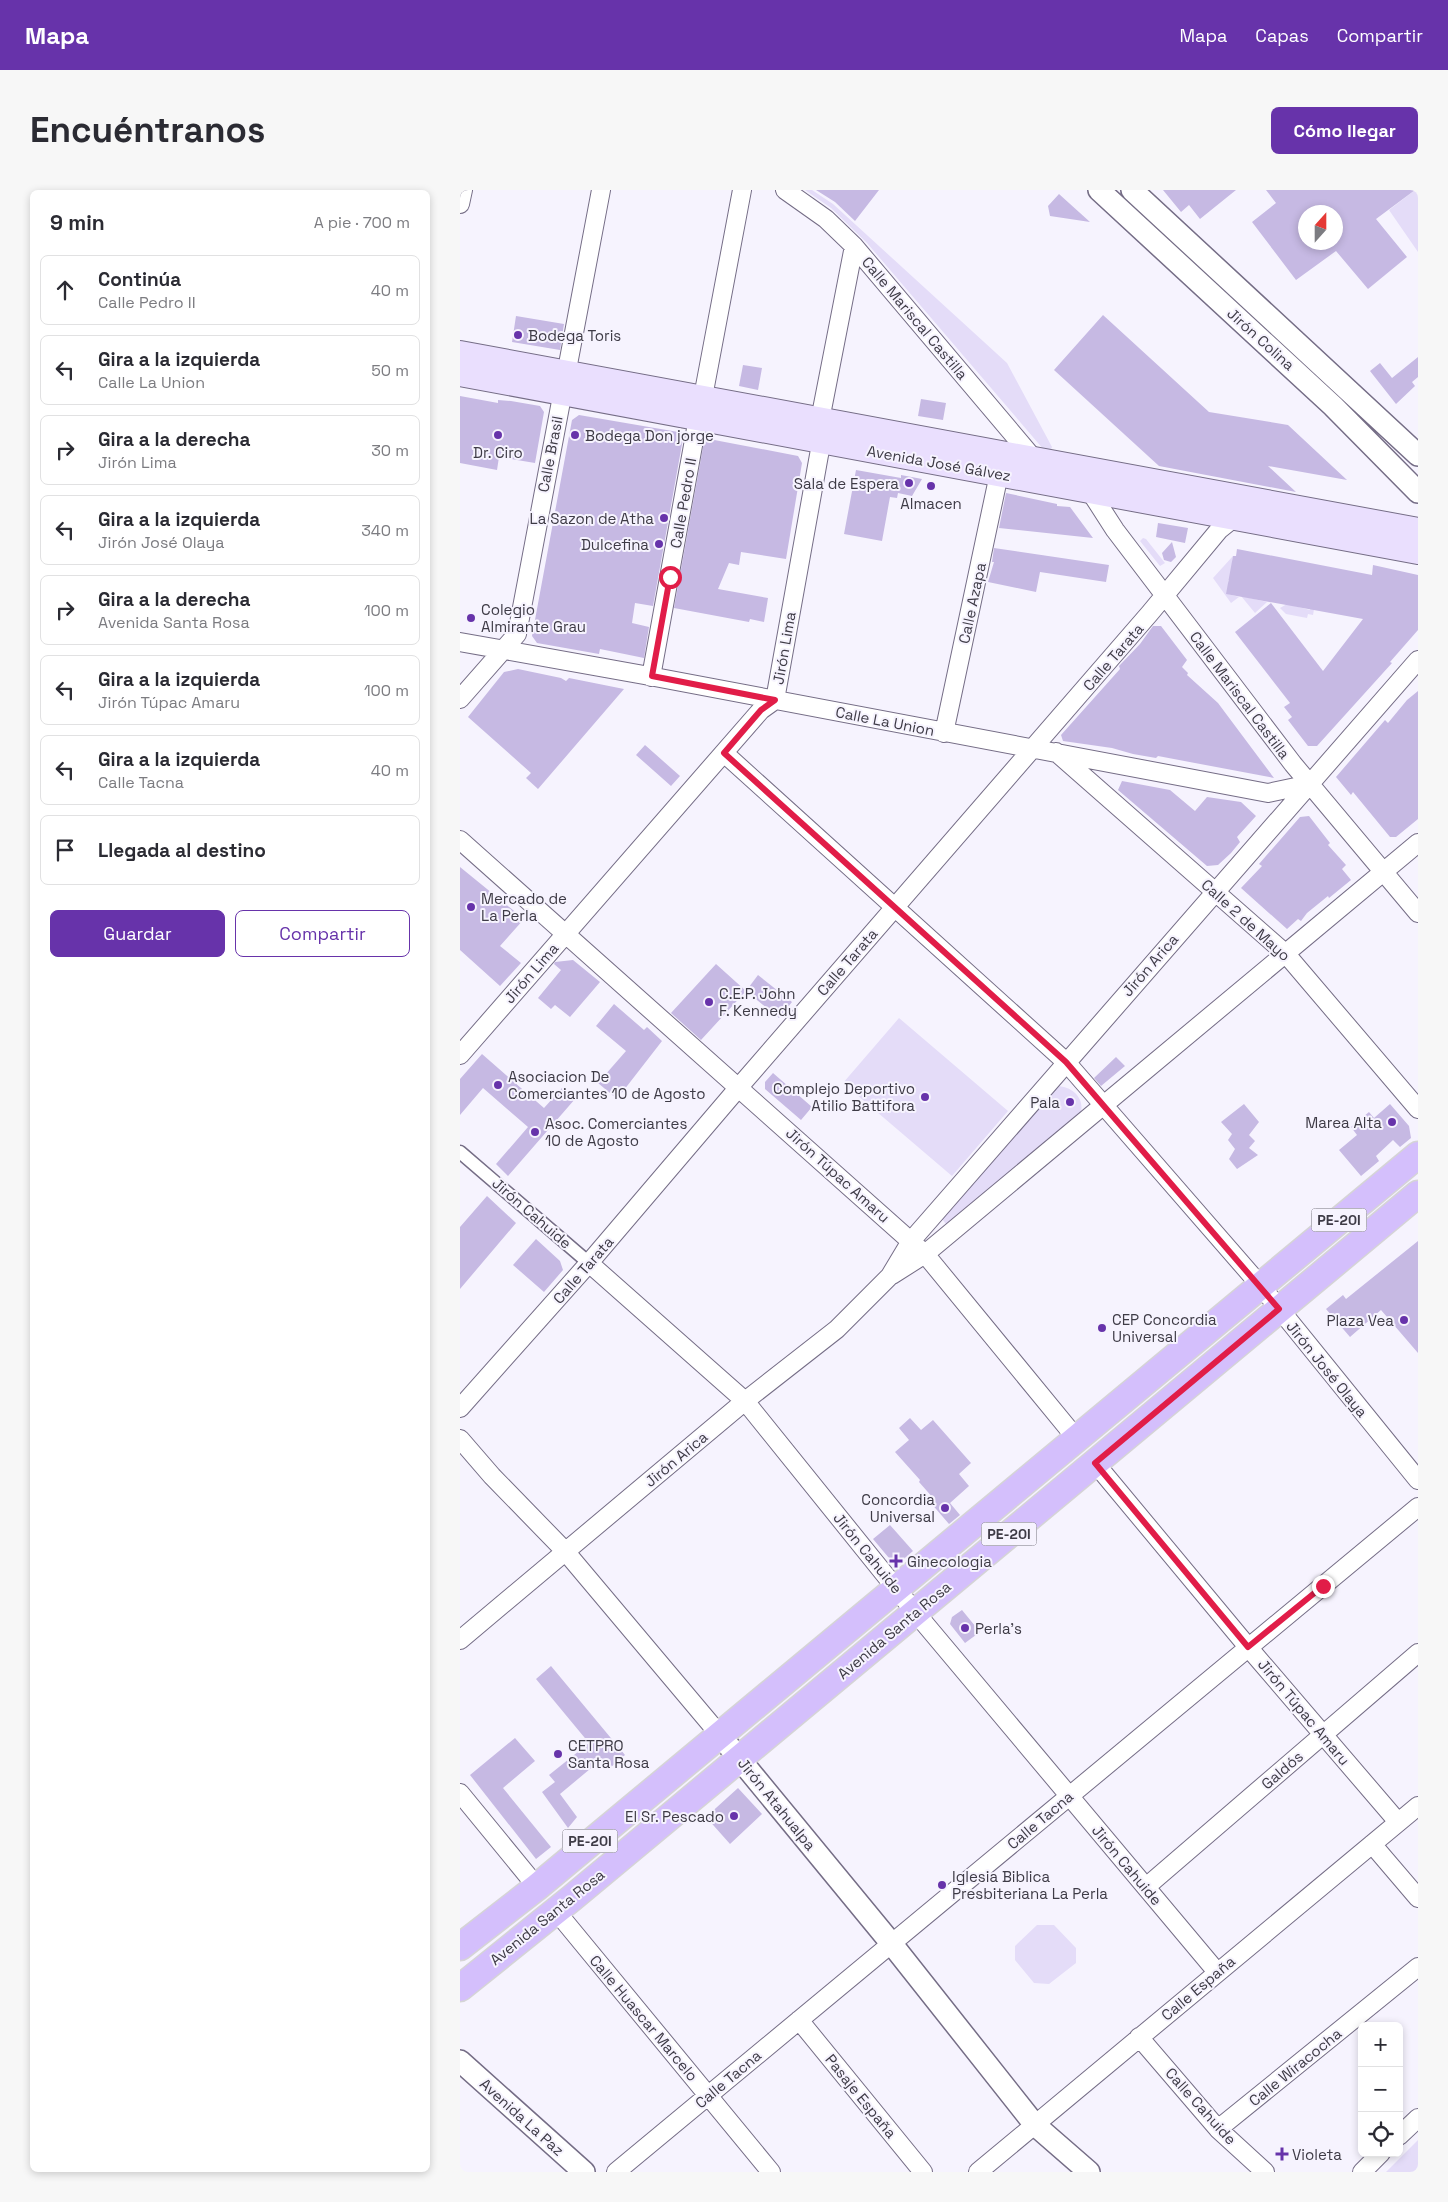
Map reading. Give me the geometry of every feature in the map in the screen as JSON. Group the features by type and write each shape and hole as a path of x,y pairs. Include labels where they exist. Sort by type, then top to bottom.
{"main road":[{"name":"Avenida José Gálvez","path":"460,352 564,383"},
{"name":"Avenida José Gálvez","path":"460,374 564,383 821,430 1034,459 1075,467 1418,552"},
{"name":"Avenida José Gálvez","path":"821,430 999,474 1089,490 1418,530"},
{"name":"Avenida Santa Rosa","path":"460,1947 536,1887 1418,1155"},
{"name":"Avenida Santa Rosa","path":"460,1988 556,1911 1418,1194"}],"street":[{"path":"460,204 463,190"},
{"name":"Calle Brasil","path":"460,699 516,634 601,190"},
{"name":"Calle Pedro II","path":"652,676 700,408 742,190"},
{"name":"Calle Mariscal Castilla","path":"785,190 826,219 854,246 1034,459"},
{"name":"Jirón Colina","path":"1099,190 1333,406 1418,492"},
{"name":"Jirón Colina","path":"1132,190 1418,456"},
{"name":"Jirón Lima","path":"460,1055 761,710 775,700 854,246"},
{"name":"Calle Mariscal Castilla","path":"1075,467 1115,530 1164,595 1310,784 1418,913"},
{"name":"Calle Azapa","path":"944,733 999,474"},
{"name":"Calle Tarata","path":"460,1408 589,1263 1033,748 1219,530 1236,507"},
{"name":"Calle La Union","path":"460,642 652,676 944,733 1055,751 1268,793 1310,784"},
{"name":"Jirón Arica","path":"460,1640 746,1401 837,1330 890,1276 911,1241 1418,660"},
{"name":"Calle 2 de Mayo","path":"1055,751 1286,954 1418,1109"},
{"name":"Jirón José Olaya","path":"724,753 1066,1062 1260,1285 1418,1480"},
{"name":"Jirón Túpac Amaru","path":"460,840 926,1254 1076,1438"},
{"name":"Jirón Arica","path":"890,1276 926,1254 1418,842"},
{"name":"Jirón Cahuide","path":"460,1152 746,1401 915,1612 1217,1972"},
{"name":"Jirón Atahualpa","path":"460,1439 492,1476 565,1551 719,1734 892,1943 1035,2125 1089,2172"},
{"name":"Jirón Túpac Amaru","path":"1095,1463 1322,1735 1398,1822"},
{"name":"Calle Tacna","path":"616,2172 1418,1507"},
{"name":"Galdós","path":"1146,1887 1418,1653"},
{"path":"460,1793 536,1887"},
{"name":"Calle España","path":"978,2172 1100,2068 1418,1806"},
{"path":"1372,1844 1418,1898"},
{"name":"Calle Huascar Marcelo","path":"556,1911 771,2172"},
{"name":"Calle Wiracocha","path":"1218,2129 1418,1967"},
{"name":"Pasaje España","path":"799,2020 923,2172"},
{"name":"Calle Cahuide","path":"1139,2037 1218,2129 1265,2172"},
{"name":"Avenida La Paz","path":"460,2061 584,2172"},
{"path":"1403,2132 1418,2118"},
{"path":"1362,2172 1377,2157"}],"shaded area":[{"path":"805,190 812,190 833,204 1007,363 1052,447 1050,452 1044,450 867,243 831,208"},
{"path":"1415,190 1418,190 1418,252 1389,210"},
{"path":"1143,538 1146,539 1165,563 1160,566 1140,541"},
{"path":"1233,556 1232,562 1241,564 1238,582 1228,580 1228,594 1239,597 1231,603 1213,578"},
{"path":"1241,596 1267,602 1255,613"},
{"path":"1312,603 1315,604 1313,615 1308,614 1307,618 1286,614 1280,608 1287,604 1310,610"},
{"name":"Complejo Deportivo Atilio Battifora","path":"899,1018 1008,1111 952,1176 843,1083"},
{"path":"1058,1086 1069,1089 1077,1095 1081,1104 1080,1115 949,1225 946,1224 942,1219"},
{"path":"1037,1925 1054,1925 1076,1948 1076,1963 1049,1984 1034,1983 1015,1960 1015,1946"},
{"path":"1418,2140 1418,2172 1386,2172 1403,2157"}],"building":[{"path":"816,190 879,190 855,221 835,202"},
{"path":"1163,190 1236,190 1200,219 1189,205 1181,212"},
{"path":"1266,190 1415,190 1376,219 1407,257 1368,289 1336,251 1296,280 1252,222 1276,203"},
{"path":"1059,194 1090,222 1050,216 1048,206"},
{"path":"1103,315 1209,412 1288,425 1347,480 1268,466 1296,492 1159,466 1054,370"},
{"path":"516,316 564,324 560,350 512,342"},
{"path":"1418,357 1418,377 1412,382 1415,386 1396,404 1370,371 1380,363 1392,378"},
{"path":"743,365 762,368 758,390 739,386"},
{"path":"460,396 498,403 498,400 540,406 544,412 535,463 499,457 497,470 460,463"},
{"path":"921,399 946,403 943,420 918,416"},
{"path":"579,415 684,433 653,606 635,603 632,623 649,627 644,658 600,649 599,654 537,643 532,636 572,420"},
{"path":"709,439 798,456 802,463 786,559 741,552 739,565 729,563 718,589 768,598 764,622 750,619 749,622 674,608 704,442"},
{"path":"856,470 901,478 901,475 922,479 912,496 898,493 897,498 890,497 882,541 844,534"},
{"path":"1006,493 1057,504 1057,506 1070,507 1093,538 999,528"},
{"path":"1158,523 1188,528 1185,543 1156,537"},
{"path":"1172,542 1176,557 1171,562 1164,560 1162,553"},
{"path":"994,548 1109,565 1106,582 1040,572 1036,592 988,582 994,562 992,562"},
{"path":"1237,549 1372,575 1373,565 1418,575 1418,630 1390,662 1392,663 1317,746 1308,746 1288,720 1292,717 1284,707 1290,703 1235,632 1271,603 1323,671 1363,619 1226,594 1233,556 1236,556"},
{"path":"1153,626 1161,626 1187,660 1182,667 1188,673 1187,675 1218,703 1274,778 1158,756 1156,758 1112,748 1063,741 1061,735 1120,669 1119,666 1140,644"},
{"path":"518,669 561,678 566,681 569,678 624,689 538,789 526,778 531,773 468,717 504,672"},
{"path":"1418,691 1418,819 1396,837 1390,837 1353,792 1351,795 1336,777 1385,720 1388,723 1407,700"},
{"path":"645,745 680,776 671,786 636,755"},
{"path":"1122,781 1170,790 1195,811 1207,797 1241,802 1256,816 1237,837 1240,842 1231,853 1218,865 1207,866 1118,790"},
{"path":"1309,816 1330,843 1328,845 1346,865 1342,869 1351,880 1307,913 1301,921 1298,919 1287,929 1241,888 1262,866 1259,864 1300,817"},
{"path":"460,867 524,919 500,946 521,963 500,986 460,950"},
{"path":"573,960 600,982 570,1017 555,1005 551,1009 538,998 561,970 554,964 555,962"},
{"name":"C.E.P. John F. Kennedy","path":"716,964 746,991 701,1040 671,1013"},
{"path":"758,975 792,1002 779,1018 746,991"},
{"path":"614,1004 644,1030 647,1027 662,1041 617,1099 598,1083 626,1051 596,1026"},
{"path":"482,1054 544,1108 562,1088 575,1099 508,1176 496,1164 528,1127 483,1088 460,1115 460,1079"},
{"path":"1116,1057 1125,1066 1101,1086 1094,1078"},
{"path":"773,1073 812,1107 801,1120 765,1089 765,1082"},
{"path":"1244,1104 1259,1122 1249,1135 1255,1141 1249,1148 1258,1155 1237,1169 1229,1159 1235,1149 1228,1140 1232,1134 1221,1122"},
{"path":"1390,1104 1409,1126 1411,1138 1400,1147 1393,1140 1376,1156 1379,1161 1361,1176 1339,1150 1357,1135 1351,1127 1369,1112 1374,1118"},
{"path":"487,1196 516,1223 460,1289 460,1227"},
{"path":"536,1239 560,1261 563,1270 544,1292 513,1265"},
{"name":"Plaza Vea","path":"1418,1241 1418,1353 1381,1310 1350,1337 1326,1309 1343,1295 1346,1299"},
{"path":"910,1418 921,1430 933,1420 971,1463 959,1474 969,1486 950,1503 960,1515 949,1524 930,1502 934,1499 919,1482 920,1480 895,1452 909,1440 899,1428"},
{"path":"890,1525 913,1551 899,1563 894,1564 873,1539"},
{"name":"Perla's","path":"962,1610 980,1632 965,1643 950,1624 952,1617"},
{"path":"551,1666 625,1755 610,1768 602,1759 560,1794 577,1817 568,1828 542,1792 555,1782 549,1775 589,1743 536,1679"},
{"path":"515,1738 535,1761 503,1788 551,1847 536,1859 470,1775"},
{"name":"El Sr. Pescado","path":"738,1788 762,1814 730,1844 706,1817"}],"place":[{"name":"Bodega Toris","path":"518,335"},
{"name":"Dr. Ciro","path":"498,435"},
{"name":"Bodega Don jorge","path":"575,435"},
{"name":"Sala de Espera","path":"909,483"},
{"name":"Almacen","path":"931,486"},
{"name":"La Sazon de Atha","path":"664,518"},
{"name":"Dulcefina","path":"659,544"},
{"name":"Colegio Almirante Grau","path":"471,618"},
{"name":"Mercado de La Perla","path":"471,907"},
{"name":"C.E.P. John F. Kennedy","path":"709,1002"},
{"name":"Asociacion De Comerciantes 10 de Agosto","path":"498,1085"},
{"name":"Complejo Deportivo Atilio Battifora","path":"925,1097"},
{"name":"Pala","path":"1070,1102"},
{"name":"Marea Alta","path":"1392,1122"},
{"name":"Asoc. Comerciantes 10 de Agosto","path":"535,1132"},
{"name":"Plaza Vea","path":"1404,1320"},
{"name":"CEP Concordia Universal","path":"1102,1328"},
{"name":"Concordia Universal","path":"945,1508"},
{"name":"Ginecologia","path":"896,1561"},
{"name":"Perla's","path":"965,1628"},
{"name":"CETPRO Santa Rosa","path":"558,1754"},
{"name":"El Sr. Pescado","path":"734,1816"},
{"name":"Iglesia Biblica Presbiteriana La Perla","path":"942,1885"},
{"name":"Violeta","path":"1282,2154"}],"route":[{"path":"670,577 652,676 775,700 761,710 724,753 1066,1062 1279,1309 1095,1463 1248,1647 1323,1586"}]}
